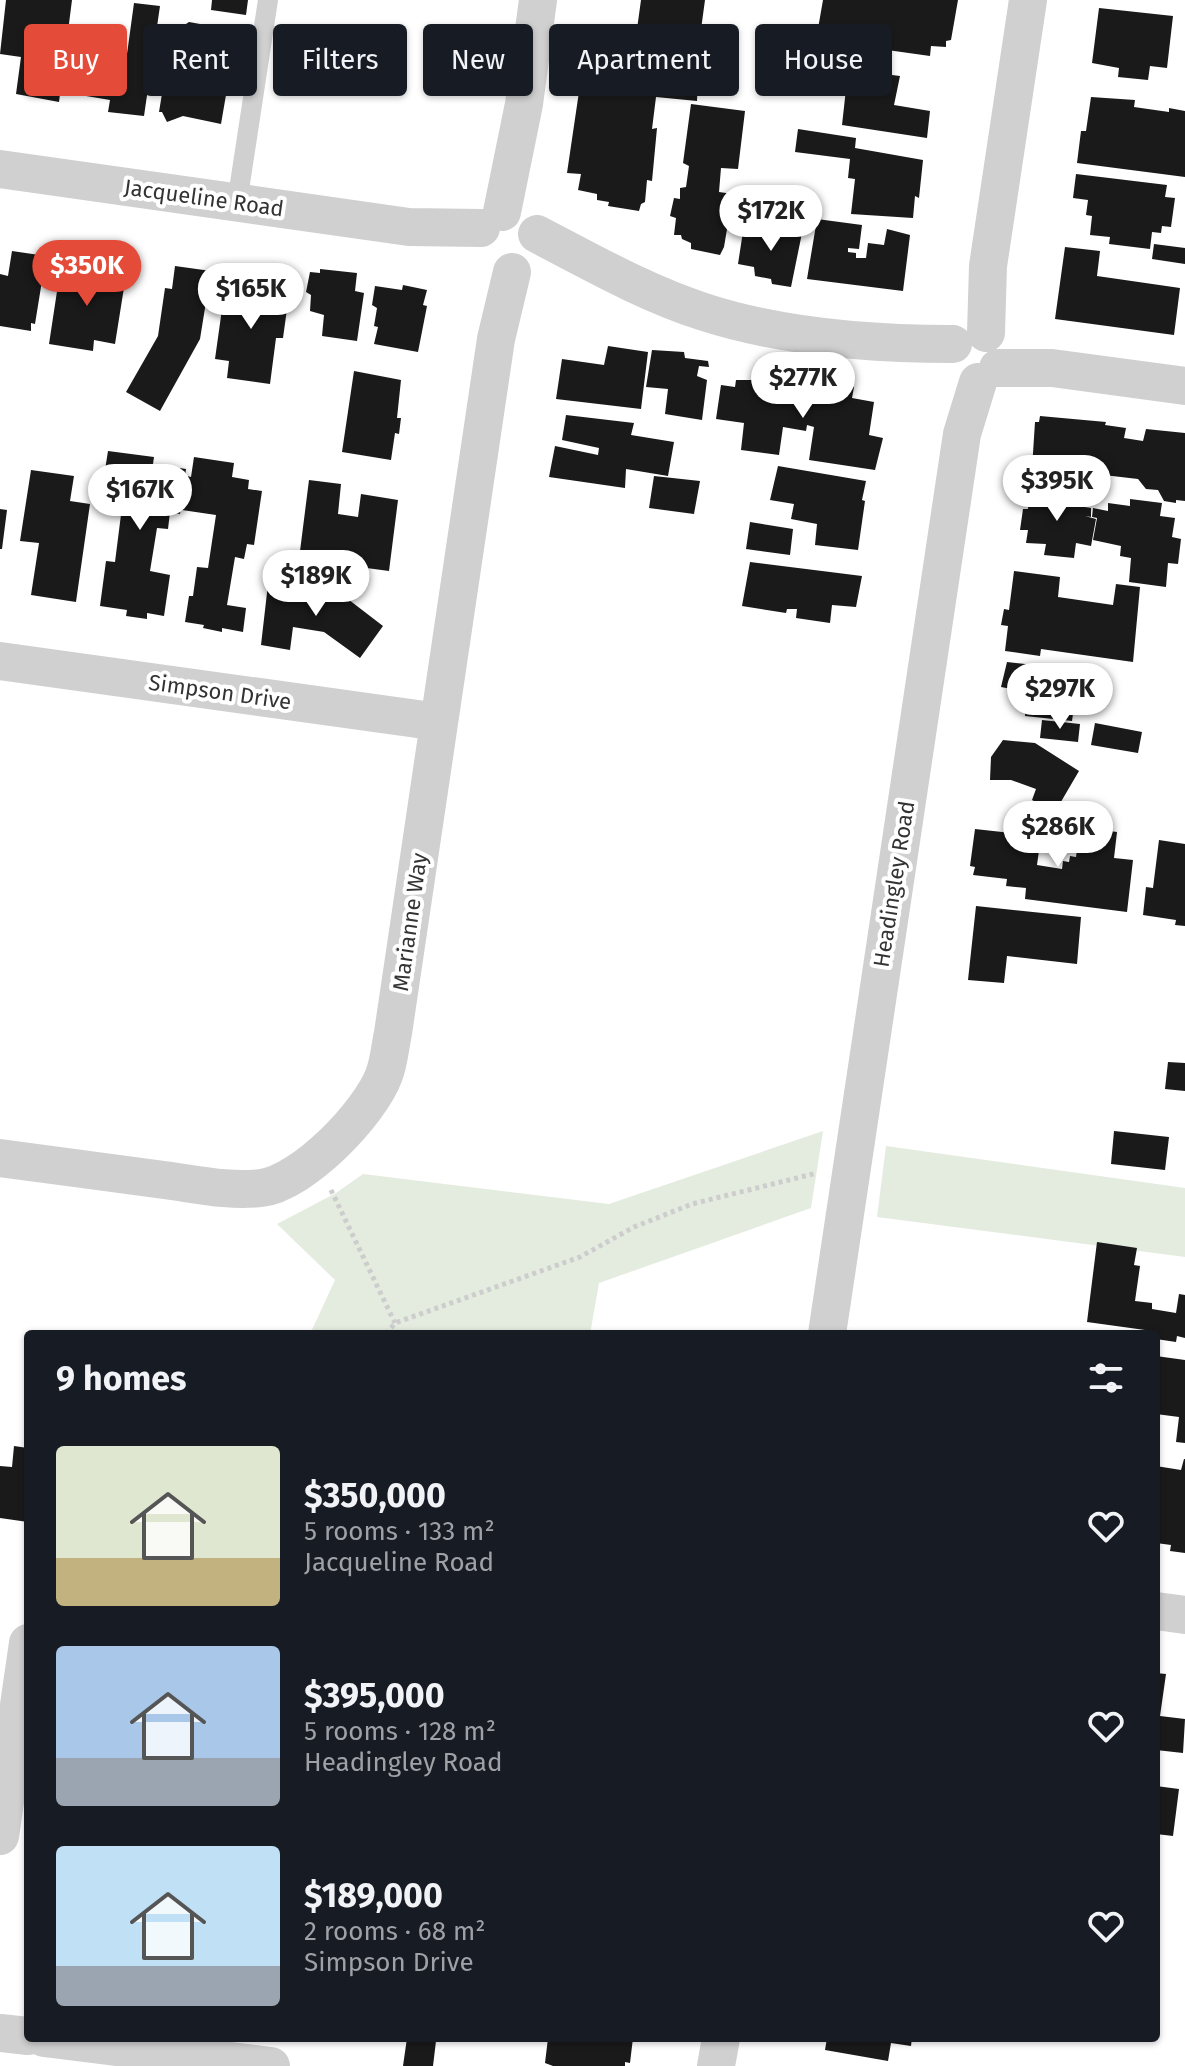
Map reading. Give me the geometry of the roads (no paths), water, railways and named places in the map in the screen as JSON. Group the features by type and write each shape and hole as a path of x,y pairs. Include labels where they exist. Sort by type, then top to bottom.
{"street":[{"name":"Marianne Way","path":"0,1158 225,1188 264,1188 292,1176 344,1132 366,1106 384,1075 393,1033 496,339 538,0"},
{"name":"Headingley Road","path":"828,1330 1028,0"},
{"name":"Jacqueline Road","path":"0,169 507,242 609,272 702,312 742,323 1185,386"},
{"name":"Simpson Drive","path":"0,661 439,722"},
{"path":"1160,1612 1185,1615"},
{"path":"0,1633 24,1636"},
{"path":"0,1836 24,1671"},
{"path":"0,2033 24,2036"},
{"path":"76,2042 271,2066"},
{"path":"716,2066 720,2042"}],"lane":[{"path":"237,203 268,0"}]}
